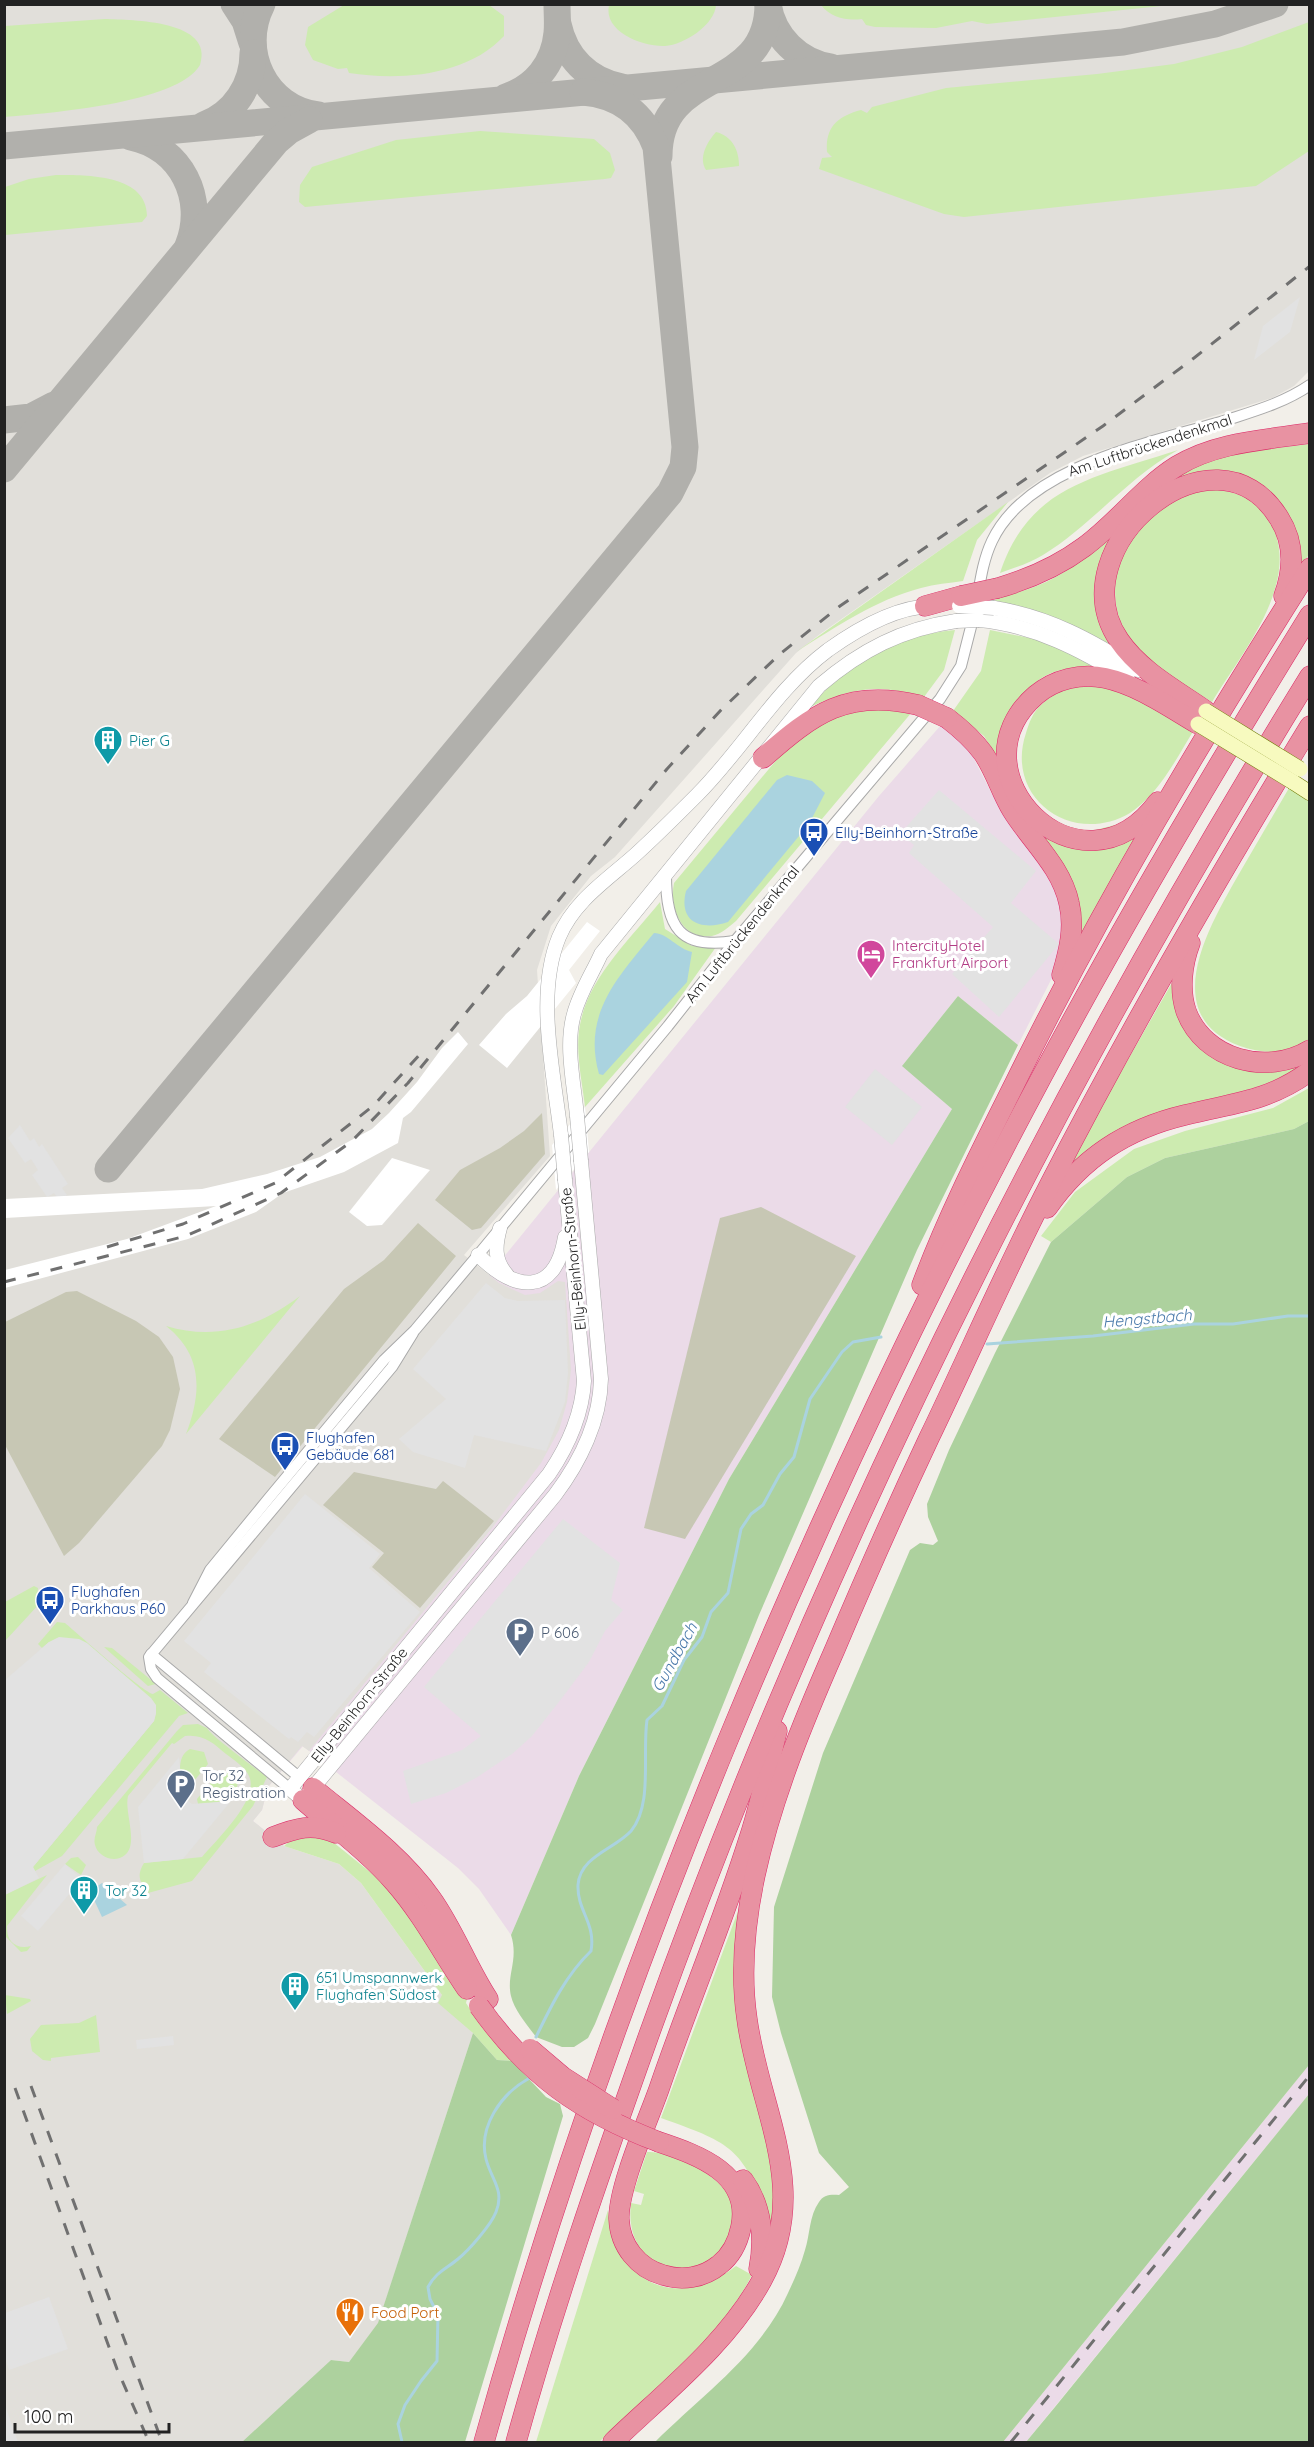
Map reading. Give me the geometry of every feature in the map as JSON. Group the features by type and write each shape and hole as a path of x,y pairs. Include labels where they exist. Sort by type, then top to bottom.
{"highway":[{"path":"925,606 960,601 1036,576 1085,546 1148,488 1187,460 1233,445 1310,433"},
{"path":"1202,726 1139,664 1118,639 1108,618 1104,598 1109,567 1120,542 1147,508 1181,486 1210,480 1246,489 1263,499 1274,511 1288,537 1291,571 1280,607 1264,640"},
{"path":"1202,726 1115,681 1093,676 1066,679 1037,694 1019,716 1008,751 1010,777 1023,806 1051,831 1077,840 1108,838 1127,831 1146,817 1202,726 1264,640 1310,568"},
{"path":"484,2442 542,2253 595,2093 666,1899 790,1594 902,1353 987,1179 1080,1006 1218,765 1310,615"},
{"path":"516,2442 570,2262 646,2041 707,1877 793,1667 928,1366 994,1233 1150,949 1310,676"},
{"path":"762,758 817,714 834,707 878,699 918,705 947,718 967,735 983,753 1012,810 1054,868 1068,898 1072,917 1071,938 1049,1014"},
{"path":"902,1353 935,1250 1049,1014 1202,726"},
{"path":"732,1891 770,1815 820,1683 890,1521 1074,1138 1206,902 1310,726"},
{"path":"1206,902 1186,954 1182,980 1184,1004 1196,1029 1210,1044 1224,1053 1249,1062 1286,1060 1310,1050"},
{"path":"1019,1250 1053,1200 1088,1162 1119,1138 1168,1119 1262,1098 1283,1089 1310,1071"},
{"path":"660,2136 709,2162 733,2182 739,2195 742,2221 734,2248 719,2265 704,2274 678,2278 644,2268 625,2243 619,2217 624,2189 639,2145 751,1834 793,1667"},
{"path":"301,1789 396,1884 483,2003 514,2050 554,2087 604,2119 712,2151 731,2165 747,2186 758,2211 763,2242 758,2274 750,2301"},
{"path":"301,1789 393,1855 421,1884 443,1916 483,2003"},
{"path":"613,2442 726,2332 750,2301 774,2253 782,2225 783,2173 777,2139 747,2020 745,1985 745,1941 749,1911 770,1815"},
{"path":"273,1837 295,1828 310,1826 347,1837"}],"main road":[{"path":"1202,726 1301,775 1310,793"}],"street":[{"name":"Am Luftbrückendenkmal","path":"151,1654 193,1603 221,1556 384,1360 415,1330 478,1255 668,1026 735,941 953,681 966,651 981,575 992,541 1017,507 1042,486 1083,465 1274,405 1310,384"},
{"name":"Elly-Beinhorn-Straße","path":"960,601 993,615"},
{"name":"Elly-Beinhorn-Straße","path":"301,1789 549,1474 565,1447 580,1405 584,1382 547,990 554,951 565,924 596,887 646,845 697,795 803,671 854,633 878,621 925,606"},
{"name":"Elly-Beinhorn-Straße","path":"301,1789 555,1495 584,1449 599,1400 601,1379 570,1041 578,1001 601,954 762,758 800,707 841,667 865,650 895,635 993,615 1032,615 1069,629 1202,726"},
{"path":"666,875 667,906 670,919 681,934 699,942 735,941"},
{"path":"478,1255 498,1273 513,1280 536,1282 555,1270 562,1253 568,1218"},
{"path":"500,1228 495,1246 496,1257 501,1267 513,1280"},
{"path":"151,1654 301,1789"},
{"path":"151,1654 149,1664 157,1678 301,1789"}],"shaded area":[{"path":"5,5 1309,5 1309,371 1294,386 1272,398 1083,456 1050,473 820,634 796,653 615,857 591,876 551,926 537,970 550,1156 464,1255 499,1283 525,1295 540,1293 558,1281 565,1282 571,1370 567,1402 559,1430 541,1463 492,1528 309,1751 302,1746 268,1787 262,1810 253,1821 284,1846 339,1864 361,1883 442,1995 473,2033 378,2324 349,2362 331,2360 242,2442 5,2442"},
{"path":"1300,297 1290,332 1254,360 1263,326"},
{"path":"941,725 960,740 972,755 992,794 1046,867 1060,905 1064,938 1058,966 1018,1045 958,996 903,1065 952,1109 729,1479 579,1776 511,1935 479,1889 458,1868 303,1746 268,1787 262,1810 253,1821 284,1846 331,2360 242,2442 5,2442 5,1665 489,1275 879,796"},
{"path":"939,790 1036,871 1011,903 1059,944 999,1017 952,974 993,927 909,853 914,845 900,834"},
{"path":"875,1069 922,1107 892,1145 845,1107"},
{"path":"542,1113 545,1154 481,1228 472,1230 435,1200 460,1170 500,1148 524,1131"},
{"path":"20,1125 30,1141 34,1138 39,1147 42,1144 68,1184 62,1188 67,1195 59,1200 54,1193 47,1197 32,1175 38,1170 31,1159 25,1163 8,1138"},
{"path":"761,1207 856,1256 685,1539 644,1528 720,1218"},
{"path":"418,1223 456,1256 275,1477 219,1439 344,1289 384,1260"},
{"path":"486,1283 505,1298 518,1301 565,1300 568,1373 565,1402 546,1451 474,1435 465,1468 413,1452 399,1439 446,1399 413,1369"},
{"path":"77,1291 136,1321 159,1337 173,1357 180,1389 170,1430 162,1446 79,1543 64,1556 5,1445 5,1322 66,1292"},
{"path":"354,1472 436,1489 443,1481 494,1521 420,1608 372,1567 384,1553 323,1505"},
{"path":"305,1494 380,1554 369,1568 420,1612 314,1737 307,1732 298,1742 291,1737 289,1739 204,1672 211,1663 184,1641"},
{"name":"P 606","path":"563,1519 620,1563 611,1600 623,1610 605,1631 589,1662 532,1736 512,1754 476,1778 446,1793 411,1804 403,1771 462,1750 481,1736 424,1687"},
{"path":"59,1637 79,1639 87,1643 151,1698 156,1705 156,1713 154,1721 33,1867 39,1878 5,1895 5,1680 49,1642"},
{"name":"Tor 32 Registration","path":"179,1757 183,1797 192,1804 231,1801 183,1859 144,1863 138,1807"},
{"path":"65,1864 82,1879 38,1931 21,1916"},
{"path":"173,2036 174,2045 137,2049 136,2040"},
{"path":"1309,2065 1309,2094 1026,2442 1003,2442"},
{"path":"49,2297 68,2349 9,2370 5,2358 5,2313"},
{"path":"5,2405 18,2442 5,2442"}],"green space":[{"path":"716,4 711,19 698,32 681,42 665,46 646,44 626,36 612,23 609,5"},
{"path":"344,5 489,5 504,16 504,36 471,60 432,72 390,76 349,73 347,68 338,69 313,60 305,45 308,27"},
{"path":"821,5 1171,5 987,24 972,21 936,28 875,27 866,25 862,19 845,19 834,16"},
{"path":"105,19 151,22 184,31 195,39 201,50 200,65 187,78 166,89 139,98 79,109 5,117 5,26"},
{"path":"1309,22 1309,151 1256,186 964,217 944,214 819,169 822,158 832,157 827,152 831,129 840,119 861,110 867,113 872,107 946,88 1097,74 1174,64 1242,47"},
{"path":"480,131 594,139 610,153 615,170 611,178 605,179 305,207 299,202 300,185 312,167 396,140"},
{"path":"716,132 722,134 733,144 738,154 739,166 706,170 703,155"},
{"path":"56,175 98,177 126,185 137,192 144,202 147,216 142,222 5,235 5,187 29,179"},
{"path":"1309,444 1309,554 1295,577 1274,501 1188,477 1104,567 1120,650 1045,615 995,602 996,598 1040,585 1064,572 1096,548 1156,493 1189,470 1232,454"},
{"path":"1178,450 1142,474 1061,543 1033,560 1000,573 1013,543 1029,520 1048,502 1094,477"},
{"path":"1211,489 1238,494 1253,502 1271,523 1279,546 1279,569 1274,593 1252,639 1212,702 1159,670 1141,654 1133,645 1120,620 1115,595 1118,570 1127,546 1142,526 1161,508 1185,496"},
{"path":"1008,502 977,540 963,581 904,593 856,615 796,652"},
{"path":"955,630 944,670 924,697 892,690 864,690 838,696 808,708 839,678 874,655 912,638"},
{"path":"990,630 1044,641 1099,667 1097,670 1076,668 1058,671 1042,678 1030,688 1012,717 1001,754 996,756 984,736 953,711 981,671"},
{"path":"1076,684 1120,688 1194,730 1150,796 1130,813 1108,822 1086,824 1066,820 1048,810 1034,796 1025,778 1022,756 1026,733 1034,714 1049,698"},
{"path":"876,708 912,712 736,921 722,932 712,936 692,933 685,927 676,911 673,902 674,883 788,746 815,725 843,713"},
{"path":"1289,788 1309,802 1309,1039 1301,1045 1284,1051 1267,1052 1240,1046 1214,1031 1200,1012 1195,989 1198,964 1206,938 1218,912"},
{"path":"1154,815 1076,945 1036,829 1056,840"},
{"path":"660,902 665,929 692,946 716,947 674,1006 585,1107 578,1041 586,1003 603,972"},
{"path":"1173,981 1184,1030 1194,1043 1211,1056 1231,1066 1305,1065 1264,1084 1177,1108 1133,1123 1105,1143 1055,1187"},
{"path":"958,996 1018,1045 917,1250 759,1615 595,2024 588,2038 574,2047 562,2047 536,2037 518,2012 511,1996 510,1981 514,1952 511,1935 579,1776 729,1479 952,1109 902,1066"},
{"path":"1309,1088 1309,1121 1294,1129 1165,1158 1127,1177 1051,1242 1041,1236 1075,1192 1134,1149 1185,1131 1273,1108"},
{"path":"1309,1121 1309,2065 1003,2442 655,2442 729,2373 762,2336 776,2315 797,2272 816,2207 825,2196 839,2195 849,2187 819,2153 781,2033 772,1997 774,1907 823,1753 910,1550 920,1543 933,1545 938,1541 928,1517 927,1504 949,1450 995,1353 1051,1242 1127,1177 1165,1158 1294,1129"},
{"path":"300,1296 186,1434 195,1403 196,1375 187,1349 166,1326 202,1332 236,1328 269,1316"},
{"path":"34,1586 38,1588 37,1599 41,1602 5,1641 5,1602"},
{"path":"57,1622 65,1623 147,1691 153,1694 160,1690 188,1713 179,1716 62,1856 35,1871 33,1867 154,1721 156,1713 49,1642 42,1648 38,1644"},
{"path":"104,1647 112,1648 156,1684 148,1686"},
{"path":"198,1724 207,1728 267,1777 253,1806 192,1881 148,1893 140,1879 144,1863 202,1857 235,1819 248,1796 251,1785 249,1776 242,1767 208,1740 198,1736 185,1736 174,1744 172,1743 128,1796 131,1835 129,1850 121,1858 112,1859 103,1856 97,1849 94,1840 97,1827 177,1731 183,1725"},
{"path":"190,1749 204,1752 208,1764 185,1792 182,1791 181,1762 182,1757"},
{"path":"228,1773 238,1783 234,1797 224,1802 198,1804 197,1799 215,1778"},
{"path":"299,1833 328,1838 375,1876 393,1894 467,1999 466,2003 483,2029 512,2061 497,2060 473,2033 438,2003 442,1995 361,1883 339,1864 284,1846"},
{"path":"78,1857 86,1865 81,1875 65,1864 71,1858"},
{"path":"47,1875 7,1926 8,1936 13,1944 5,1936 4,1895"},
{"path":"741,1903 738,2022 743,2051 777,2161 775,2227 770,2223 752,2179 733,2152 705,2135 661,2118"},
{"path":"13,1944 21,1947 31,1946 27,1951 21,1952"},
{"path":"5,1995 30,1999 31,2001 7,2014"},
{"path":"96,2015 100,2052 51,2058 51,2061 43,2060 32,2051 30,2039 41,2025 79,2023"},
{"path":"473,2033 497,2060 512,2061 546,2097 560,2104 563,2116 465,2442 242,2442 331,2360 349,2362 378,2323"},
{"path":"1309,2094 1309,2442 1026,2442 1055,2407"},
{"path":"647,2152 664,2154 692,2164 714,2179 727,2193 732,2203 733,2222 726,2245 712,2260 694,2268 675,2269 657,2263 641,2250 632,2230 631,2203 641,2205 644,2194 634,2191"},
{"path":"608,2210 614,2236 623,2256 637,2272 653,2283 672,2288 692,2287 714,2280 736,2266 752,2275 738,2299 703,2344 599,2442 536,2442"}],"water":[{"path":"787,775 812,781 825,793 809,824 728,922 718,925 701,925 694,922 686,911 684,902 686,891 777,780"},
{"path":"654,933 692,952 687,982 603,1075 599,1074 595,1053 595,1033 599,1015 616,981"},
{"path":"102,1883 127,1905 102,1917 90,1891"}],"pier":[{"path":"587,922 600,931 569,970 576,983 507,1068 479,1045 506,1014 527,996"},
{"path":"458,1032 468,1044 411,1112 403,1118 398,1143 344,1172 283,1193 256,1212 188,1239 5,1288 5,1270 127,1239 216,1206 5,1218 5,1199 202,1189 267,1174 320,1157 372,1129 417,1082 442,1048"},
{"path":"585,1107 589,1152 556,1190 552,1145"},
{"path":"392,1158 430,1170 382,1225 367,1226 349,1212"}],"waterway":[{"name":"Hengstbach","path":"987,1344 1093,1336 1194,1324 1233,1324 1288,1316 1310,1316"},
{"name":"Gundbach","path":"536,2037 553,2002 582,1960 591,1951 591,1933 578,1894 580,1875 591,1860 624,1837 638,1820 644,1793 647,1720 662,1706 684,1660 702,1637 711,1612 728,1593 741,1529 751,1514 763,1505 780,1474 794,1457 810,1399 842,1352 853,1342 881,1337"},
{"name":"Gundbach","path":"402,2442 398,2424 405,2405 437,2361 438,2315 430,2299 428,2287 438,2274 474,2244 490,2224 496,2212 499,2197 486,2159 485,2135 501,2102 518,2085 528,2079"}],"taxiway":[{"path":"234,4 245,21 252,43"},
{"path":"262,4 255,22 253,40 255,58 261,74 271,89 284,101 299,110 318,115"},
{"path":"506,97 534,81 552,55 557,33 557,4"},
{"path":"768,4 775,27 789,46 808,60 831,67"},
{"path":"659,156 664,127 676,107 693,92 734,68 751,53 763,33 768,4"},
{"path":"4,146 1123,42 1215,24 1275,4"},
{"path":"558,24 566,47 580,66 599,79 622,87"},
{"path":"204,125 224,114 240,97 250,76 253,53"},
{"path":"108,1169 670,493 683,467 685,447 656,147 645,125 628,108 608,97 583,92"},
{"path":"4,469 276,142 289,131 309,120"},
{"path":"131,137 149,143 164,152 176,163 185,178 191,193 194,211 193,228 188,246"},
{"path":"4,420 31,417 54,405"}],"railway":[{"path":"4,1282 186,1236 281,1193 352,1141 408,1083 667,769 721,710 780,654 840,606 1103,426 1194,358 1310,266"},
{"path":"107,1247 183,1224 275,1183 373,1106 422,1052"},
{"path":"1011,2442 1310,2075"},
{"path":"31,2086 162,2442"},
{"path":"15,2088 117,2369 149,2442"}],"place":[{"name":"Pier G","path":"108,766"},
{"name":"Elly-Beinhorn-Straße","path":"814,858"},
{"name":"IntercityHotel Frankfurt Airport","path":"871,980"},
{"name":"Flughafen Gebäude 681","path":"285,1472"},
{"name":"Flughafen Parkhaus P60","path":"50,1626"},
{"name":"P 606","path":"520,1658"},
{"name":"Tor 32 Registration","path":"181,1810"},
{"name":"Tor 32","path":"84,1916"},
{"name":"651 Umspannwerk Flughafen Südost","path":"295,2012"},
{"name":"Food Port","path":"350,2338"}]}
